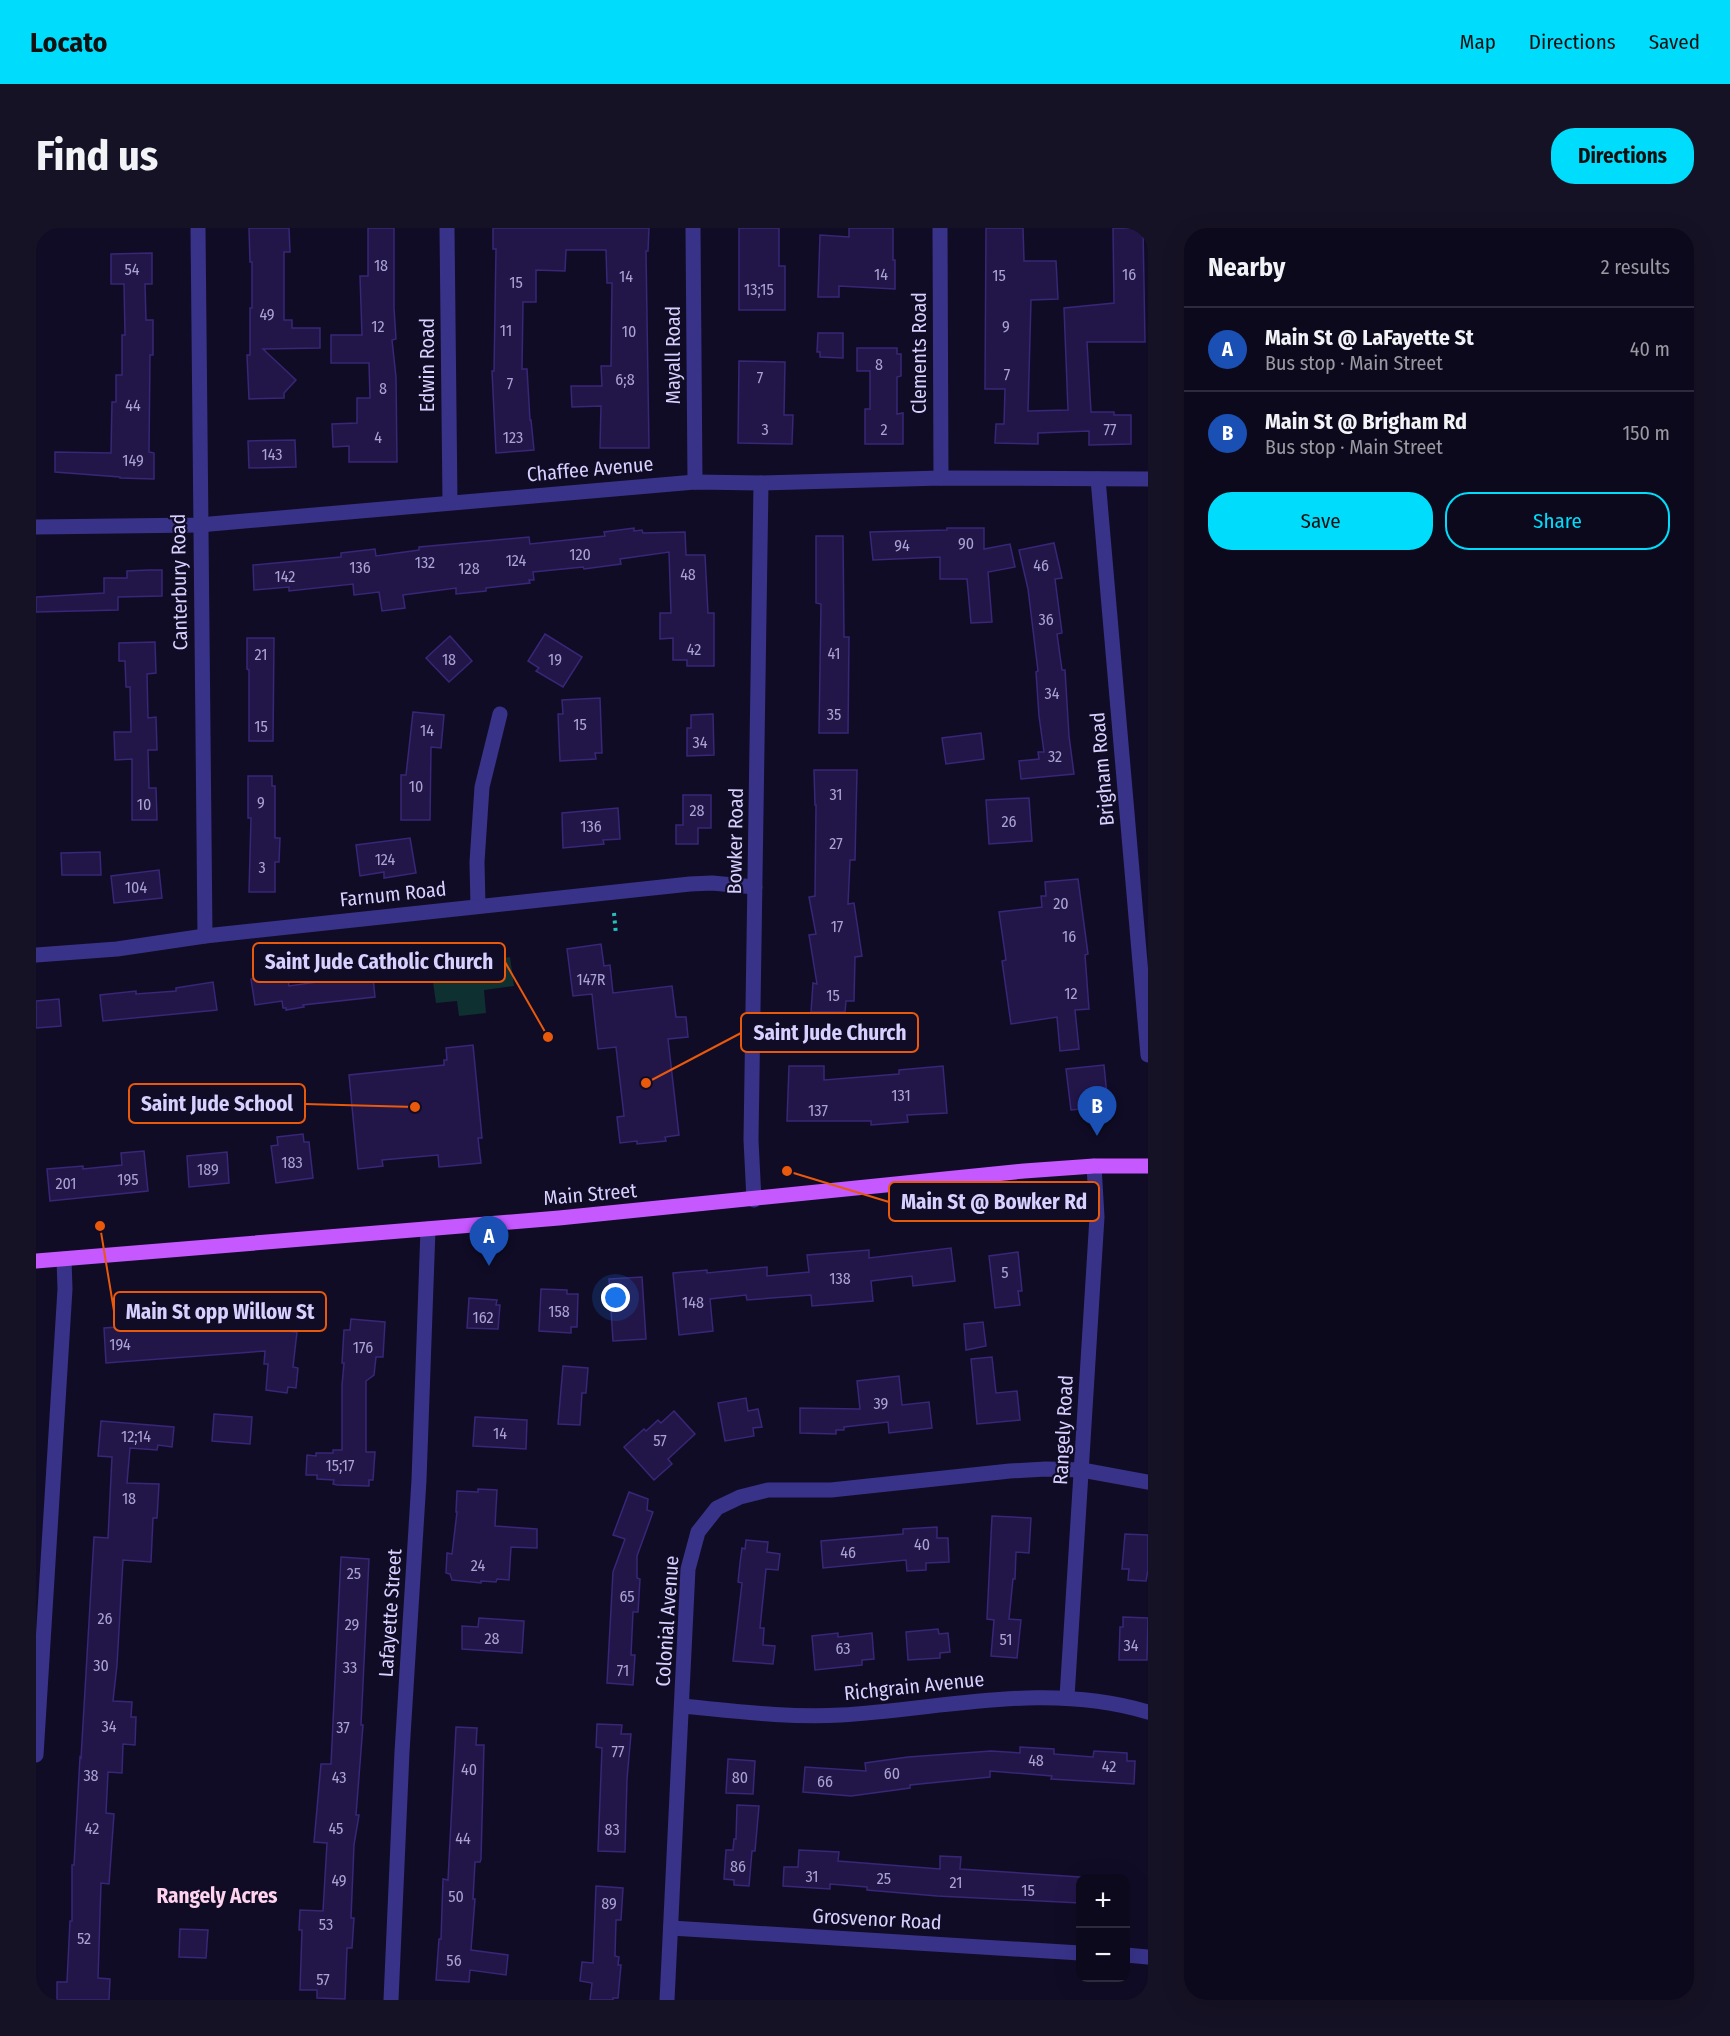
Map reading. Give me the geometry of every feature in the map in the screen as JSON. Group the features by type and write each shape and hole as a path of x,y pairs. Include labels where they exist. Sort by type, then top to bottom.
{"main road":[{"name":"Main Street","path":"36,1261 754,1200 1024,1171 1094,1166 1148,1166"}],"street":[{"name":"Canterbury Road","path":"198,228 199,525 205,936"},
{"name":"Edwin Road","path":"447,228 450,502"},
{"name":"Mayall Road","path":"693,228 694,482"},
{"name":"Clements Road","path":"940,228 941,478"},
{"name":"Chaffee Avenue","path":"36,527 199,525 694,482 761,483 941,478 1148,479"},
{"name":"Brigham Road","path":"1098,479 1148,1055"},
{"name":"Bowker Road","path":"754,1200 751,1140 761,483"},
{"path":"478,906 477,862 482,787 500,714"},
{"name":"Farnum Road","path":"36,955 117,949 205,936 690,884 732,884 755,887"},
{"name":"Rangely Road","path":"1067,1697 1097,1217 1094,1166"},
{"name":"Lafayette Street","path":"391,2000 402,1752 419,1480 428,1229"},
{"path":"36,1755 65,1289 64,1259"},
{"name":"Colonial Avenue","path":"667,2000 688,1569 698,1532 717,1508 740,1497 768,1490 831,1490 1010,1471 1082,1470 1148,1482"},
{"name":"Richgrain Avenue","path":"682,1706 813,1716 843,1715 1004,1698 1067,1697 1101,1701 1148,1712"},
{"name":"Grosvenor Road","path":"671,1928 1076,1953"},
{"path":"1130,1955 1148,1957"}],"path":[{"path":"614,913 616,935"}],"green space":[{"path":"510,957 514,986 484,990 486,1013 459,1016 457,1001 436,1003 431,968"}],"building":[{"path":"249,228 289,228 290,252 284,252 284,320 292,320 292,328 320,328 320,348 263,349 296,380 284,393 284,398 249,399 247,355 250,355 252,262 250,262"},
{"path":"368,228 394,228 396,339 392,340 396,377 397,462 349,462 349,446 333,447 332,424 357,423 357,398 370,398 369,363 331,363 331,335 362,335 360,276 368,276"},
{"path":"493,228 649,228 648,251 646,251 649,448 600,448 601,406 572,407 571,386 602,386 601,366 611,366 612,283 607,283 606,250 566,250 565,271 536,270 536,302 523,302 522,369 527,369 534,450 496,453 492,371 494,371 496,249 493,249"},
{"path":"739,228 779,228 779,266 785,266 785,310 739,310"},
{"path":"849,228 893,228 895,289 839,286 839,297 818,297 820,235 849,237"},
{"path":"986,228 1023,228 1024,261 1056,261 1058,299 1031,300 1028,411 1068,410 1064,308 1114,303 1113,228 1143,228 1145,342 1087,342 1091,412 1131,415 1131,444 1089,445 1089,431 1038,433 1038,444 995,443 996,424 1004,424 1005,389 985,389"},
{"path":"152,253 152,284 145,284 146,320 153,320 153,355 150,355 149,452 154,453 154,479 55,472 55,452 111,453 112,402 116,402 116,375 122,375 122,335 125,335 124,284 111,284 111,254"},
{"path":"818,333 843,333 843,358 820,357 820,352 817,352"},
{"path":"857,348 897,348 897,354 901,354 901,376 897,377 897,414 903,413 903,444 865,444 865,409 870,409 870,371 857,371"},
{"path":"739,361 785,362 784,415 793,415 792,444 738,443"},
{"path":"295,440 296,467 249,468 248,441"},
{"path":"634,528 634,531 642,530 643,533 685,532 686,555 705,555 708,613 714,613 714,666 687,666 687,660 673,660 673,638 660,639 660,613 671,613 669,552 620,559 621,564 533,572 534,580 529,580 530,583 486,588 486,591 456,594 456,588 403,595 405,608 382,611 379,592 354,595 353,584 289,591 289,587 254,590 253,565 341,557 341,553 375,549 376,556 419,550 419,547 529,537 530,544 605,536 604,532"},
{"path":"947,528 984,528 984,549 1010,544 1015,567 988,572 992,622 971,623 967,579 940,579 940,557 873,560 870,532 947,530"},
{"path":"816,536 843,536 844,637 849,637 848,733 819,733 821,604 816,603"},
{"path":"1054,543 1062,578 1055,579 1062,633 1057,634 1062,670 1065,670 1074,774 1021,779 1019,761 1039,759 1038,752 1044,752 1039,716 1036,672 1038,671 1028,589 1019,550"},
{"path":"162,570 162,596 118,597 118,610 36,612 36,597 104,593 104,578 127,578 127,571"},
{"path":"545,634 582,657 563,687 536,671 539,668 528,661"},
{"path":"450,636 472,661 449,682 426,658"},
{"path":"247,638 274,638 273,741 249,741"},
{"path":"155,642 156,673 147,674 148,718 156,717 157,750 148,750 149,788 156,788 157,820 132,820 132,759 115,760 114,732 131,732 130,687 126,687 125,661 119,661 119,643"},
{"path":"600,698 602,753 595,753 596,759 560,761 558,714 563,714 562,700"},
{"path":"413,712 444,715 441,748 431,747 430,820 401,820 401,775 406,775"},
{"path":"713,714 714,755 687,756 687,728 691,728 691,715"},
{"path":"981,733 984,759 946,764 942,738"},
{"path":"814,770 857,770 855,860 850,860 848,904 854,903 862,956 855,957 854,1001 846,1001 845,1012 811,1012 813,983 817,984 809,935 816,934 809,897 815,896"},
{"path":"248,776 272,776 272,786 275,786 275,838 280,838 279,862 275,862 275,892 249,892 251,818 248,818"},
{"path":"683,795 711,795 711,828 698,828 698,844 676,844 676,825 683,825"},
{"path":"1029,798 1032,841 989,844 986,800"},
{"path":"618,808 620,839 603,840 604,844 563,848 562,813"},
{"path":"410,838 416,873 384,878 384,872 360,876 356,845"},
{"path":"100,852 101,875 62,875 61,853"},
{"path":"159,870 162,898 114,903 111,876"},
{"path":"1078,879 1088,954 1085,955 1089,1009 1075,1010 1079,1049 1060,1051 1057,1017 1011,1024 1002,961 1006,960 999,912 1042,907 1041,896 1046,896 1045,882"},
{"path":"601,944 604,966 610,965 613,993 672,986 676,1017 686,1017 688,1037 668,1039 679,1135 665,1137 666,1141 620,1143 617,1117 624,1116 616,1047 598,1049 592,994 573,996 567,949"},
{"path":"372,967 375,997 303,1005 304,1007 286,1010 283,1008 282,1001 255,1005 251,979 287,973 289,986 331,980 330,971"},
{"path":"213,982 217,1010 103,1021 100,995 136,991 136,994 176,991 176,988"},
{"path":"59,999 61,1026 36,1028 36,1001"},
{"path":"473,1045 482,1138 478,1138 481,1163 439,1167 438,1155 382,1160 383,1166 358,1169 349,1075 444,1065 444,1060 447,1060 446,1048"},
{"path":"1104,1065 1108,1106 1071,1110 1066,1069"},
{"path":"789,1066 824,1066 824,1080 899,1074 899,1070 943,1066 947,1113 907,1115 908,1122 871,1125 871,1121 787,1121"},
{"path":"303,1134 304,1142 309,1142 313,1178 276,1183 271,1146 278,1145 277,1137"},
{"path":"144,1151 148,1191 50,1201 47,1169 83,1166 83,1169 122,1165 121,1153"},
{"path":"227,1152 229,1183 189,1187 187,1156"},
{"path":"951,1248 955,1281 913,1286 912,1276 871,1281 873,1301 812,1306 811,1295 747,1300 746,1295 710,1299 713,1331 679,1335 673,1273 707,1270 707,1273 767,1267 767,1276 809,1272 807,1255 869,1250 869,1258"},
{"path":"1018,1252 1022,1291 1018,1291 1020,1305 995,1308 989,1256"},
{"path":"642,1277 646,1339 613,1341 609,1279"},
{"path":"541,1289 567,1290 567,1294 578,1294 577,1327 571,1327 571,1333 539,1331"},
{"path":"469,1298 497,1300 496,1305 500,1305 498,1329 467,1328"},
{"path":"248,1308 250,1327 297,1332 293,1367 298,1368 296,1388 288,1387 287,1393 266,1390 268,1364 264,1364 265,1351 106,1363 104,1328 160,1324 160,1315"},
{"path":"351,1319 385,1322 383,1357 376,1357 374,1375 366,1381 366,1452 375,1452 373,1480 369,1480 369,1486 337,1485 333,1484 334,1480 317,1479 317,1475 306,1475 307,1455 316,1456 316,1453 333,1453 333,1450 342,1450 344,1330 350,1330"},
{"path":"983,1322 986,1346 966,1350 964,1324"},
{"path":"992,1357 996,1393 1017,1391 1020,1420 977,1424 971,1359"},
{"path":"563,1366 588,1368 586,1393 582,1393 580,1425 558,1424"},
{"path":"899,1376 902,1405 929,1402 932,1428 889,1433 888,1422 844,1427 844,1430 836,1430 836,1434 800,1433 800,1408 860,1409 857,1381"},
{"path":"746,1398 748,1411 758,1409 762,1427 753,1428 754,1436 725,1441 718,1403"},
{"path":"674,1411 695,1434 668,1459 672,1464 654,1480 624,1447 644,1429 646,1431 658,1420 661,1423"},
{"path":"214,1414 252,1417 250,1444 212,1441"},
{"path":"475,1417 527,1420 526,1449 473,1446"},
{"path":"101,1421 174,1427 172,1447 158,1445 157,1450 130,1448 127,1483 159,1484 157,1518 153,1518 151,1562 123,1560 113,1701 132,1702 131,1717 136,1717 135,1745 123,1744 122,1773 108,1772 106,1813 114,1814 109,1884 101,1883 98,1978 110,1979 109,2000 57,2000 57,1982 67,1982 70,1921 72,1921 72,1865 74,1865 94,1537 108,1538 112,1457 98,1456"},
{"path":"478,1489 497,1490 495,1526 537,1529 537,1548 511,1547 509,1580 497,1579 496,1582 481,1581 481,1583 452,1580 450,1574 446,1573 447,1553 452,1554 457,1491 478,1492"},
{"path":"629,1492 648,1499 647,1510 653,1512 637,1556 637,1578 640,1579 638,1612 633,1612 631,1655 635,1655 633,1685 607,1683 613,1572 625,1539 613,1535"},
{"path":"992,1516 1031,1518 1029,1553 1016,1552 1015,1579 1013,1579 1009,1619 1021,1620 1017,1658 991,1656 994,1620 987,1619"},
{"path":"937,1527 937,1538 948,1538 949,1562 926,1563 926,1570 907,1571 906,1560 823,1568 821,1541 903,1534 903,1529"},
{"path":"1125,1534 1148,1535 1146,1581 1128,1580 1129,1569 1122,1569"},
{"path":"746,1540 768,1542 767,1552 780,1554 778,1570 766,1569 760,1628 764,1628 763,1645 775,1646 773,1664 733,1661 742,1583 738,1582 740,1563 742,1548 745,1549"},
{"path":"341,1557 369,1559 361,1725 363,1725 356,1815 359,1815 354,1845 351,1918 354,1918 352,1948 347,1948 345,1999 317,1998 317,1990 300,1990 302,1930 299,1930 300,1910 323,1911 327,1843 314,1842 321,1764 331,1764"},
{"path":"1123,1617 1148,1618 1147,1660 1119,1660 1120,1627 1123,1627"},
{"path":"479,1618 524,1621 522,1653 462,1649 462,1626 478,1627"},
{"path":"938,1629 939,1634 948,1633 950,1652 940,1653 940,1658 908,1660 906,1632"},
{"path":"838,1633 838,1637 872,1633 874,1659 862,1660 862,1665 815,1670 812,1636"},
{"path":"597,1724 622,1725 621,1734 631,1734 625,1852 598,1851 602,1748 596,1747"},
{"path":"456,1727 477,1728 476,1745 484,1745 481,1859 480,1862 475,1862 471,1950 508,1955 506,1975 470,1970 469,1982 436,1980 439,1939 441,1939 443,1879 448,1880"},
{"path":"1020,1747 1054,1749 1054,1754 1093,1757 1094,1751 1127,1753 1127,1761 1135,1761 1134,1784 1051,1779 1052,1776 990,1771 990,1777 910,1785 910,1788 851,1796 803,1792 805,1767 866,1771 865,1763 908,1757 991,1751 1020,1753"},
{"path":"728,1759 755,1761 753,1794 726,1793"},
{"path":"737,1805 759,1806 749,1886 734,1885 734,1880 724,1879 726,1850 733,1850 734,1839 736,1839"},
{"path":"799,1850 839,1852 838,1861 940,1869 940,1856 961,1857 960,1869 1076,1877 1076,1903 937,1896 867,1890 867,1887 830,1884 830,1889 783,1886 784,1867 798,1867"},
{"path":"596,1886 623,1888 621,1920 616,1920 615,1956 619,1957 618,1965 621,1965 618,1998 613,1998 613,2000 590,2000 592,1983 580,1981 582,1962 593,1963"},
{"path":"180,1929 208,1930 206,1958 179,1957"}],"place":[{"name":"Saint Jude Catholic Church","path":"548,1037"},
{"name":"Saint Jude Church","path":"646,1083"},
{"name":"Saint Jude School","path":"415,1107"},
{"name":"Main St @ Brigham Rd","path":"1097,1136"},
{"name":"Main St @ Bowker Rd","path":"787,1171"},
{"name":"Main St opp Willow St","path":"100,1226"},
{"name":"Main St @ LaFayette St","path":"489,1266"}],"district":[{"name":"Rangely Acres","path":"217,1896"}]}
